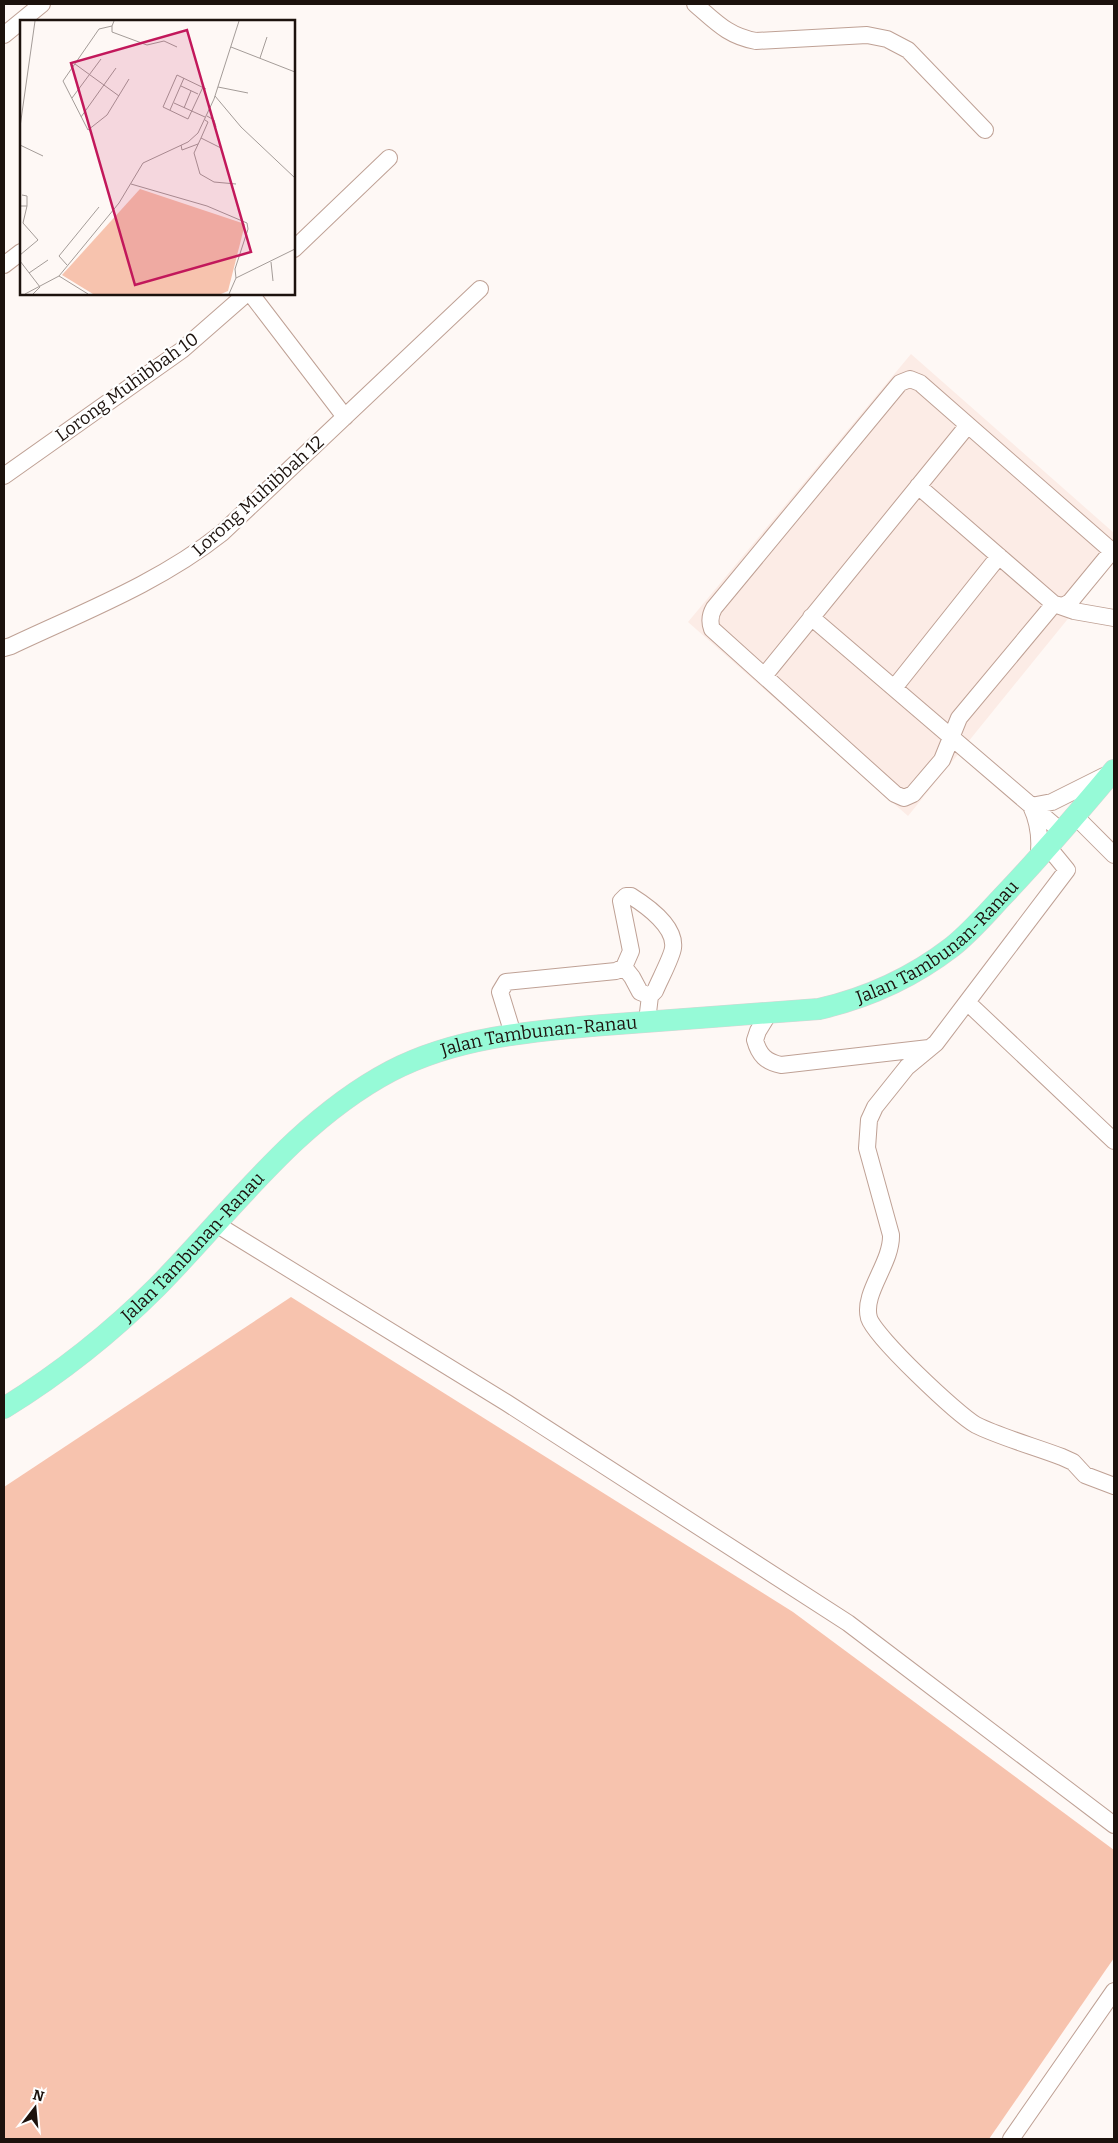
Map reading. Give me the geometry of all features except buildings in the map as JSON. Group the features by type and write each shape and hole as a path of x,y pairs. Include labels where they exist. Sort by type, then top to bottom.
{"main road":[{"name":"Jalan Tambunan-Ranau","path":"4,1408 67,1365 110,1329 158,1286 285,1151 327,1114 359,1090 391,1071 419,1058 466,1044 513,1034 647,1021 818,1008 840,1004 890,985 917,970 967,934 1056,839 1114,770"}],"street":[{"path":"695,4 724,29 740,39 756,41 867,35 887,39 908,50 985,130"},
{"path":"26,20 37,13"},
{"path":"4,35 20,24"},
{"path":"295,248 389,158"},
{"path":"4,265 20,253"},
{"name":"Lorong Muhibbah 12","path":"4,648 135,588 188,559 222,533 480,290"},
{"name":"Lorong Muhibbah 10","path":"4,476 182,350 245,295"},
{"path":"252,295 345,417"},
{"path":"910,379 920,383 1113,552 1070,602 1063,606 1054,604 959,718 942,760 913,794 904,798 899,797 712,629 710,618 714,608 904,380 910,379"},
{"path":"764,676 968,425"},
{"path":"918,486 1054,604 1114,618"},
{"path":"894,688 999,556"},
{"path":"811,617 1031,806 1056,839 1067,870 967,1002 929,1048 907,1067 876,1107 869,1120 867,1148 892,1242 886,1263 872,1292 869,1318 886,1343 972,1422 1067,1459 1073,1462 1085,1475 1114,1486"},
{"path":"1031,806 1052,802 1089,786 1114,770"},
{"path":"1031,806 1038,833 1114,854"},
{"path":"513,1034 500,992 506,982 616,971 624,967 631,952 621,901 626,896 631,896 643,903 666,927 673,938 673,950 655,991 650,996 647,1021"},
{"path":"624,967 640,992 650,996"},
{"path":"967,1002 1114,1141"},
{"path":"769,1013 755,1040 762,1056 770,1062 781,1065 929,1048"},
{"path":"216,1224 515,1408 848,1622 1114,1825"},
{"path":"1011,2139 1114,1991"}],"shaded area":[{"path":"911,354 1114,533 1114,562 908,816 688,622"},
{"path":"291,1297 793,1612 1114,1850 1114,1958 989,2139 4,2139 4,1487"}]}
